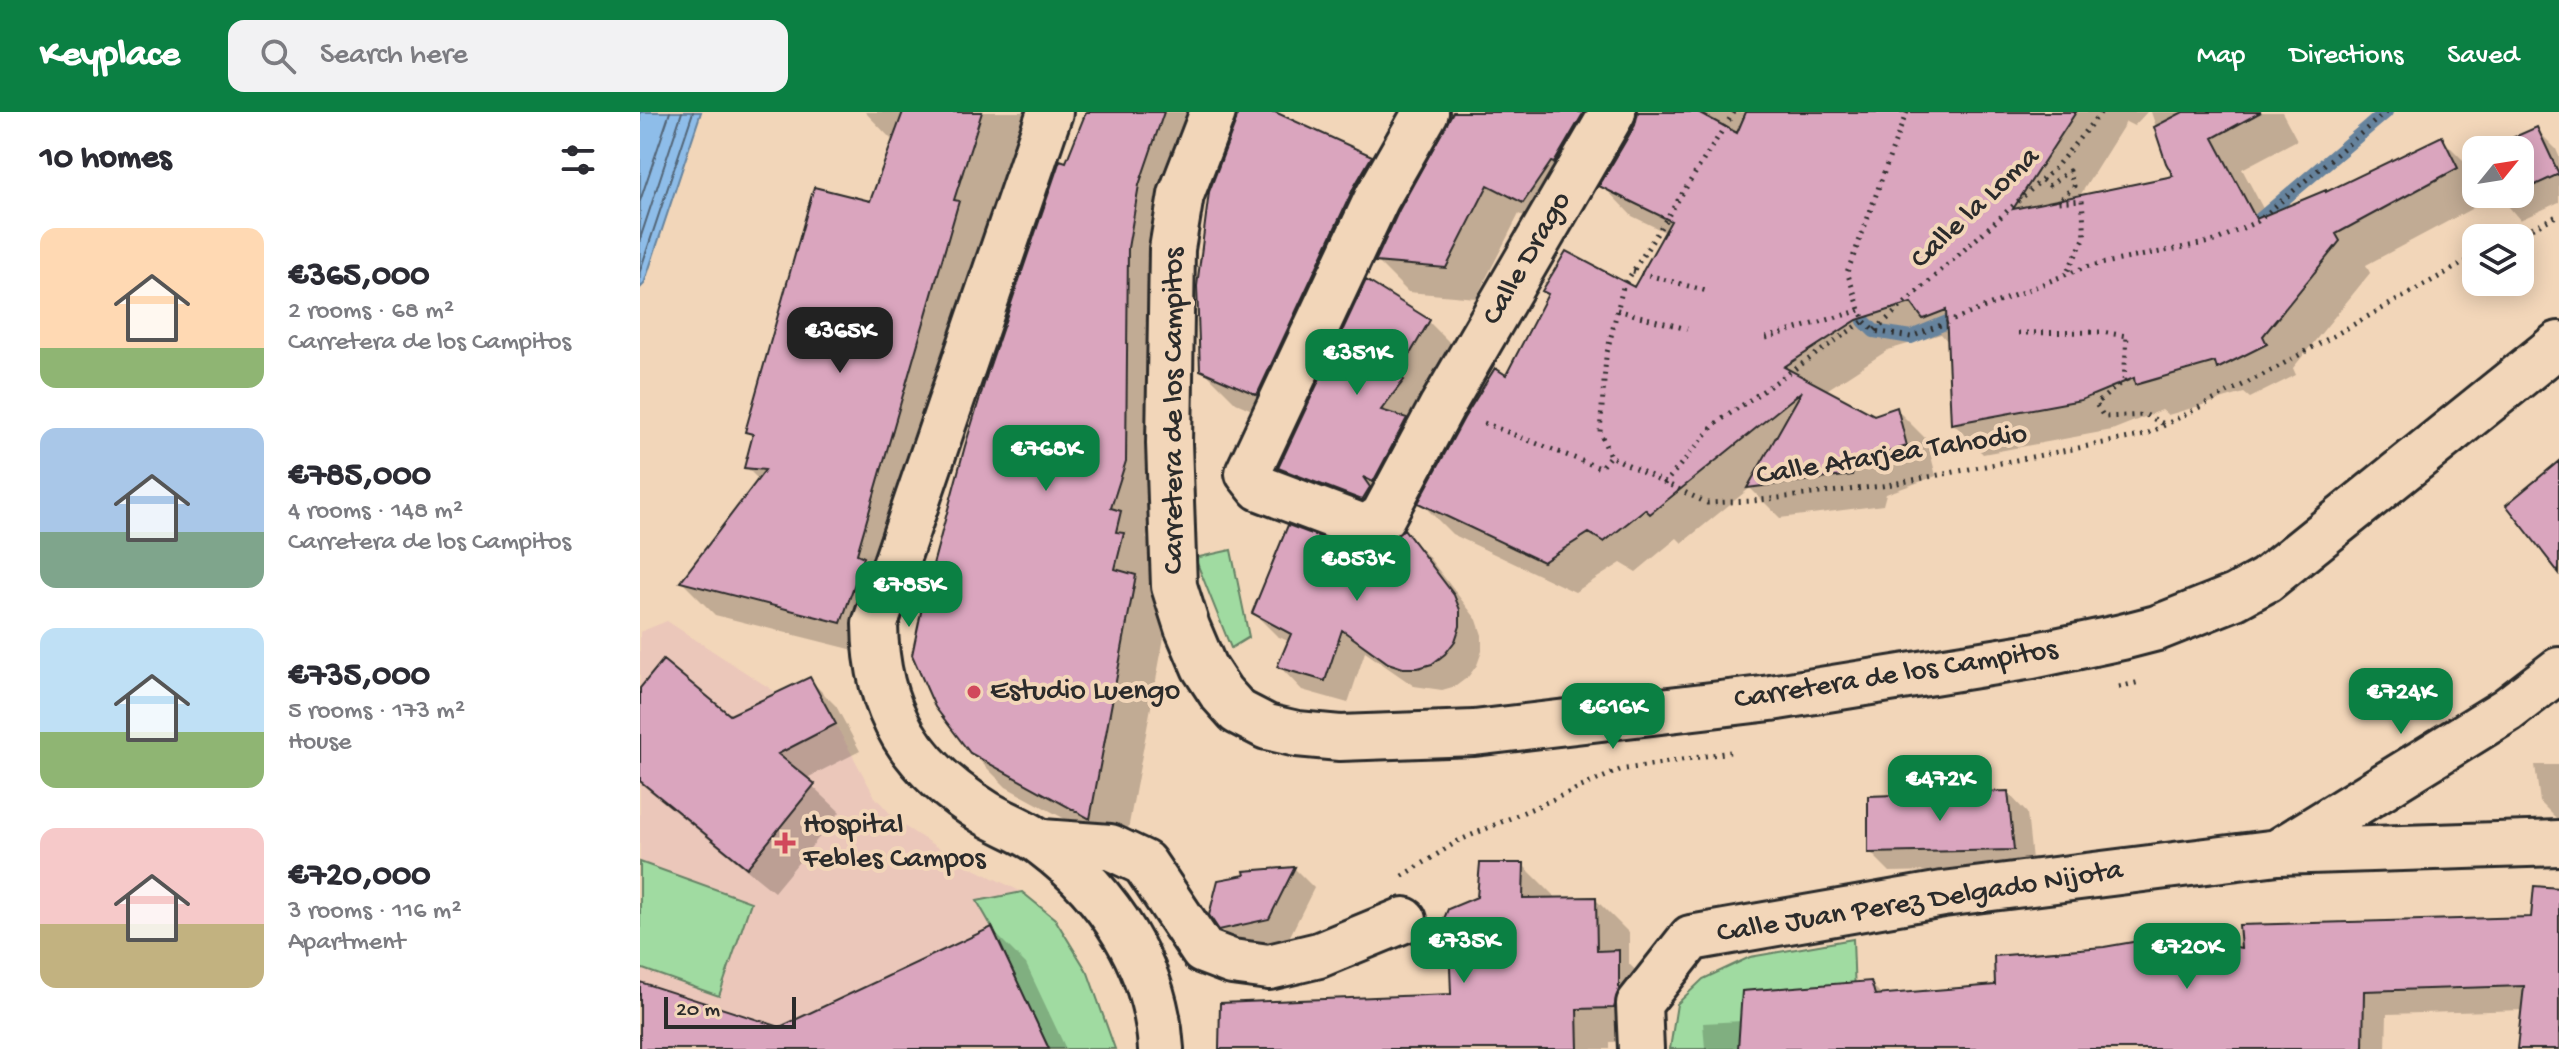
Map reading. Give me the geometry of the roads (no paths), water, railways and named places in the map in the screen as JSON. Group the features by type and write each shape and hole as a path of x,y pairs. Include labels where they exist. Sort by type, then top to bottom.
{"main road":[{"path":"1050,112 875,624 875,654 887,700 902,735 923,765 947,787 987,813 1042,842 1086,880 1113,913 1133,946 1156,1009 1161,1049"},
{"name":"Carretera de los Campitos","path":"1213,112 1181,195 1172,249 1169,443 1174,586 1199,653 1221,693 1238,712 1267,727 1297,734 1340,738 1474,733 1755,700 2032,656 2157,628 2235,597 2266,580 2559,344"},
{"name":"Calle Drago","path":"1426,112 1377,198 1248,473 1260,488 1366,528 1383,516 1442,406 1613,112"},
{"name":"Calle Juan Perez Delgado Nijota","path":"2278,852 2507,710 2559,670"},
{"path":"1042,842 1110,847 1144,863 1203,951 1232,962 1269,967 1319,955 1404,920"},
{"name":"Calle Juan Perez Delgado Nijota","path":"1641,1049 1639,1004 1691,938 1943,894 2278,852 2559,843"}],"water":[{"path":"640,112 701,112 644,284 640,288"}],"waterway":[{"path":"2247,226 2258,221 2386,112"},
{"path":"1857,301 1864,321 1874,331 1911,337 1962,316"}],"place":[{"name":"Estudio Luengo","path":"974,692"},
{"name":"Hospital Febles Campos","path":"785,843"}]}
